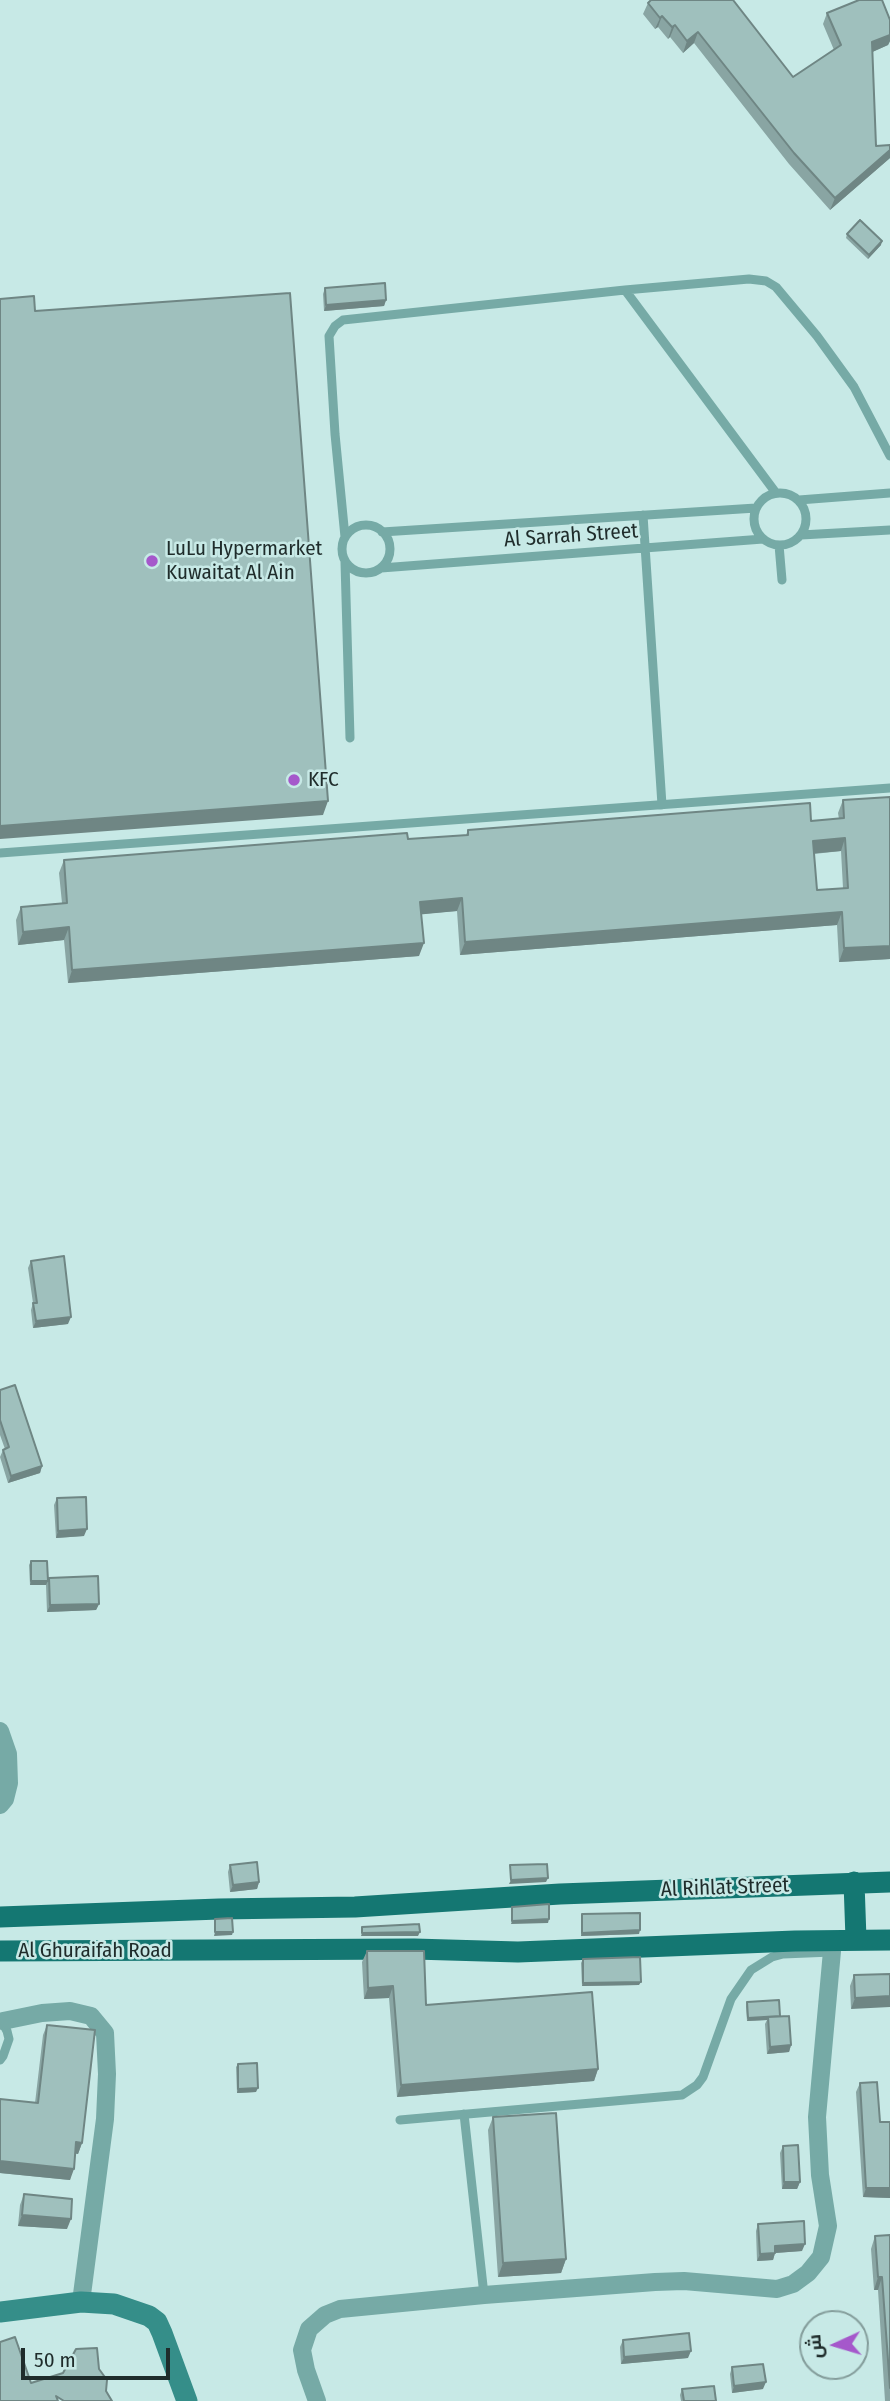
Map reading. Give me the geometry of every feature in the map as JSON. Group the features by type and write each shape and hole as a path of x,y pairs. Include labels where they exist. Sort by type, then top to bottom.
{"main road":[{"path":"854,1882 856,1939"},
{"name":"Al Rihlat Street","path":"190,1911 355,1907 560,1894 890,1882"},
{"name":"Al Ghuraifah Road","path":"0,1917 190,1911"},
{"path":"833,1946 856,1939 890,1940"},
{"name":"Al Ghuraifah Road","path":"0,1951 414,1949 518,1952 642,1947 833,1946"}],"street":[{"path":"0,1731 8,1754 9,1783 5,1799 0,1805"},
{"path":"317,2401 302,2350 309,2329 326,2315 359,2306 655,2281 776,2289 793,2284 808,2273 821,2258 828,2226 820,2175 817,2117 833,1946"},
{"path":"1,2020 70,2011 91,2016 105,2033 105,2119 81,2302"},
{"path":"0,2312 81,2302 114,2304 149,2316 157,2322 187,2401"}],"lane":[{"path":"345,537 330,336 335,326 343,320 625,290 749,279 766,281 776,287 817,336 854,387 890,456"},
{"path":"625,290 776,493"},
{"path":"799,500 806,517 801,535 795,541 779,545 763,539 755,525 756,508 768,496 776,493 784,493 799,500 890,493"},
{"name":"Al Sarrah Street","path":"382,532 756,508"},
{"path":"643,515 663,805"},
{"path":"345,562 357,572 366,573 381,568 389,554 390,546 382,532 367,525 358,526 345,537 341,545 345,562 350,738"},
{"path":"801,535 890,530"},
{"name":"Al Sarrah Street","path":"381,568 763,539"},
{"path":"779,545 782,580"},
{"path":"0,853 890,788"},
{"path":"400,2120 682,2095 704,2077 731,1999 751,1970 772,1957 833,1946"},
{"path":"0,2060 4,2056 9,2039 1,2020"},
{"path":"464,2114 484,2295"}],"building":[{"path":"651,0 733,0 793,77 841,45 827,13 859,0 882,0 890,20 890,35 872,42 876,146 890,145 890,150 835,198 794,153 698,32 687,41 675,25 672,27 662,16 660,18 648,3"},
{"path":"860,220 882,241 869,255 847,234"},
{"path":"385,283 386,300 326,305 325,288"},
{"name":"LuLu Hypermarket Kuwaitat Al Ain","path":"290,293 328,801 0,826 0,299 34,296 35,311"},
{"path":"890,797 890,946 844,948 842,912 465,942 462,898 420,902 424,943 72,970 69,927 23,932 21,907 67,903 64,860 407,833 408,839 468,835 468,830 810,803 811,821 844,818 843,800","holes":["845,838 848,888 817,890 813,841"]},
{"path":"64,1256 71,1317 36,1321 33,1303 37,1303 31,1261"},
{"path":"15,1385 42,1466 11,1476 3,1450 9,1447 0,1420 0,1390"},
{"path":"86,1497 87,1529 58,1531 57,1498"},
{"path":"31,1561 47,1561 48,1581 31,1581"},
{"path":"98,1576 99,1604 50,1605 49,1578"},
{"path":"257,1862 259,1882 233,1885 230,1865"},
{"path":"547,1864 548,1878 511,1880 510,1865"},
{"path":"549,1904 549,1919 512,1921 512,1907"},
{"path":"640,1913 640,1930 582,1933 582,1914"},
{"path":"232,1918 233,1932 215,1932 215,1919"},
{"path":"419,1924 420,1932 362,1933 362,1927"},
{"path":"367,1951 424,1951 426,2005 592,1992 598,2069 401,2085 393,1986 368,1988"},
{"path":"640,1957 641,1982 583,1983 583,1959"},
{"path":"890,1974 890,1996 855,1998 854,1975"},
{"path":"779,2000 780,2016 748,2018 747,2002"},
{"path":"789,2016 791,2045 770,2047 768,2017"},
{"path":"47,2025 95,2030 82,2143 76,2142 74,2169 0,2161 0,2099 38,2103"},
{"path":"257,2063 258,2088 238,2089 238,2064"},
{"path":"877,2082 880,2122 890,2122 890,2188 866,2188 860,2083"},
{"path":"556,2113 566,2259 503,2263 493,2117"},
{"path":"798,2145 800,2182 784,2182 783,2146"},
{"path":"24,2194 72,2199 71,2219 22,2215"},
{"path":"804,2221 805,2244 775,2246 775,2253 760,2254 758,2224"},
{"path":"890,2235 890,2388 882,2277 878,2277 875,2236"},
{"path":"689,2333 691,2351 624,2357 623,2340"},
{"path":"15,2337 31,2383 63,2373 76,2349 97,2348 99,2369 107,2380 106,2391 112,2401 64,2401 56,2396 58,2401 0,2401 0,2342"},
{"path":"763,2364 766,2382 734,2386 732,2367"},
{"path":"714,2386 716,2401 684,2401 682,2389"}],"place":[{"name":"LuLu Hypermarket Kuwaitat Al Ain","path":"152,561"},
{"name":"KFC","path":"294,780"}]}
